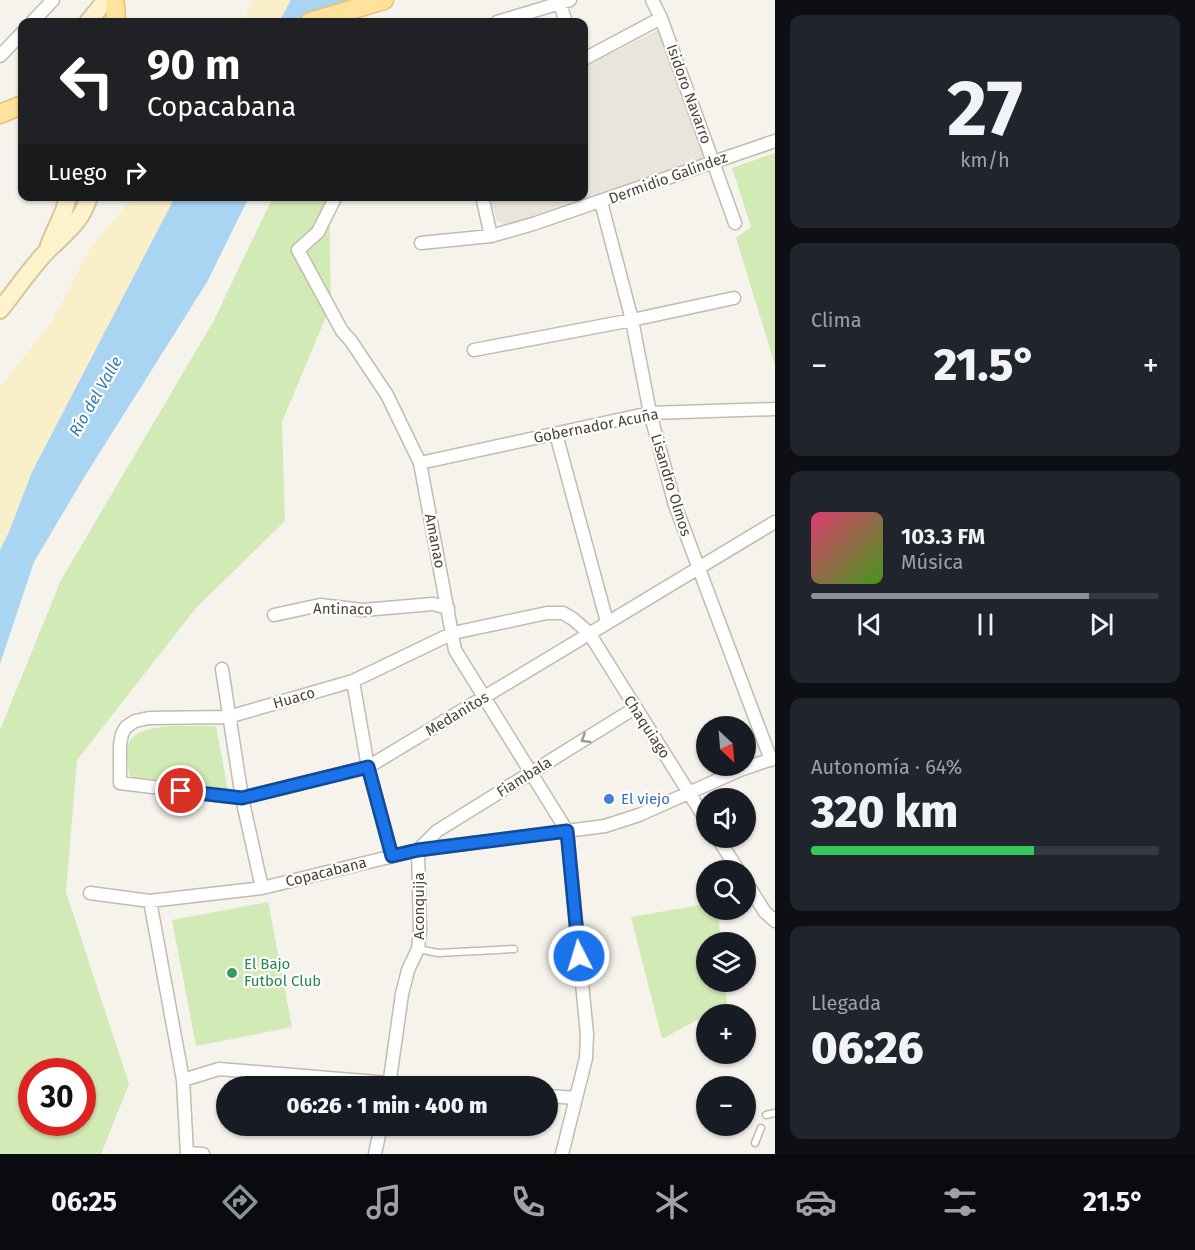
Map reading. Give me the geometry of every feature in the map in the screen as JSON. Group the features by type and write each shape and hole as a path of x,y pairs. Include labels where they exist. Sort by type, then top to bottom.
{"main road":[{"path":"323,18 383,0"},
{"path":"95,18 114,7"},
{"path":"0,114 18,107"},
{"path":"0,123 18,117"},
{"path":"47,252 67,201"},
{"path":"0,310 47,252 75,226 88,201"}],"street":[{"path":"36,18 53,0"},
{"name":"Isidoro Navarro","path":"652,0 661,18 735,223"},
{"path":"511,18 565,2 566,18"},
{"path":"588,57 661,18"},
{"path":"0,56 18,37"},
{"name":"Dermidio Galíndez","path":"421,243 491,236 601,202 775,141"},
{"name":"Amanao","path":"334,201 318,232 298,250 342,331 387,395 420,463 455,650 567,831"},
{"path":"483,201 491,236"},
{"name":"Lisandro Olmos","path":"601,202 632,320 650,413 675,505 773,759"},
{"path":"474,350 632,320 734,297"},
{"name":"Gobernador Acuña","path":"420,463 650,413 775,409"},
{"path":"556,434 607,622"},
{"name":"Medanitos","path":"120,783 242,798 368,767 775,522"},
{"name":"Antinaco","path":"274,615 320,605 363,610 433,604 448,608"},
{"path":"453,633 547,613 563,613 589,633"},
{"name":"Huaco","path":"120,783 120,745 126,727 135,721 149,718 228,717 352,681 453,633"},
{"name":"Chaquiago","path":"589,633 696,804"},
{"path":"222,669 242,798 262,888"},
{"path":"352,681 368,767 392,856"},
{"name":"Fiambala","path":"418,850 437,831 635,708"},
{"name":"Copacabana","path":"90,893 150,901 262,888 418,850 605,826 639,815 740,770 773,759"},
{"path":"561,1154 586,1058 587,1034 567,831"},
{"name":"Aconquija","path":"390,1076 402,994 408,970 418,949 420,931 418,850"},
{"path":"756,898 765,912 775,921"},
{"path":"150,901 183,1080 187,1153 203,1154"},
{"path":"183,1080 219,1069 293,1076"},
{"path":"558,1097 576,1098"},
{"path":"375,1154 379,1136"}],"lane":[{"path":"418,949 438,953 514,949"},
{"path":"766,1115 775,1113"},
{"path":"755,1143 761,1128"}],"shaded area":[{"path":"660,29 706,158 588,198 588,65"},
{"path":"491,201 578,201 507,225 497,221"}],"green space":[{"path":"775,153 775,365 736,238 751,227 732,168"},
{"path":"271,201 329,201 331,305 282,422 285,521 196,608 77,760 66,892 129,1084 101,1154 0,1154 0,730 61,580 213,322"},
{"path":"216,726 228,790 130,780 128,746 141,732 166,727"},
{"name":"El Bajo Futbol Club","path":"268,902 292,1027 196,1046 172,920"},
{"path":"696,906 696,920 719,920 720,932 696,932 696,992 726,992 727,1004 696,1004 696,1021 662,1039 631,917"}],"sand":[{"path":"252,0 291,0 281,18 245,18"},
{"path":"130,201 173,201 32,472 0,550 0,387 51,323 91,247"}],"water":[{"path":"291,0 347,0 337,18 281,18"},
{"name":"Río del Valle","path":"173,201 247,201 207,282 85,476 34,562 0,664 0,550 32,472"}],"place":[{"name":"El viejo","path":"609,799"},
{"name":"El Bajo Futbol Club","path":"232,973"}],"route":[{"path":"181,791 242,798 368,767 392,856 418,850 567,831 579,956"}]}
